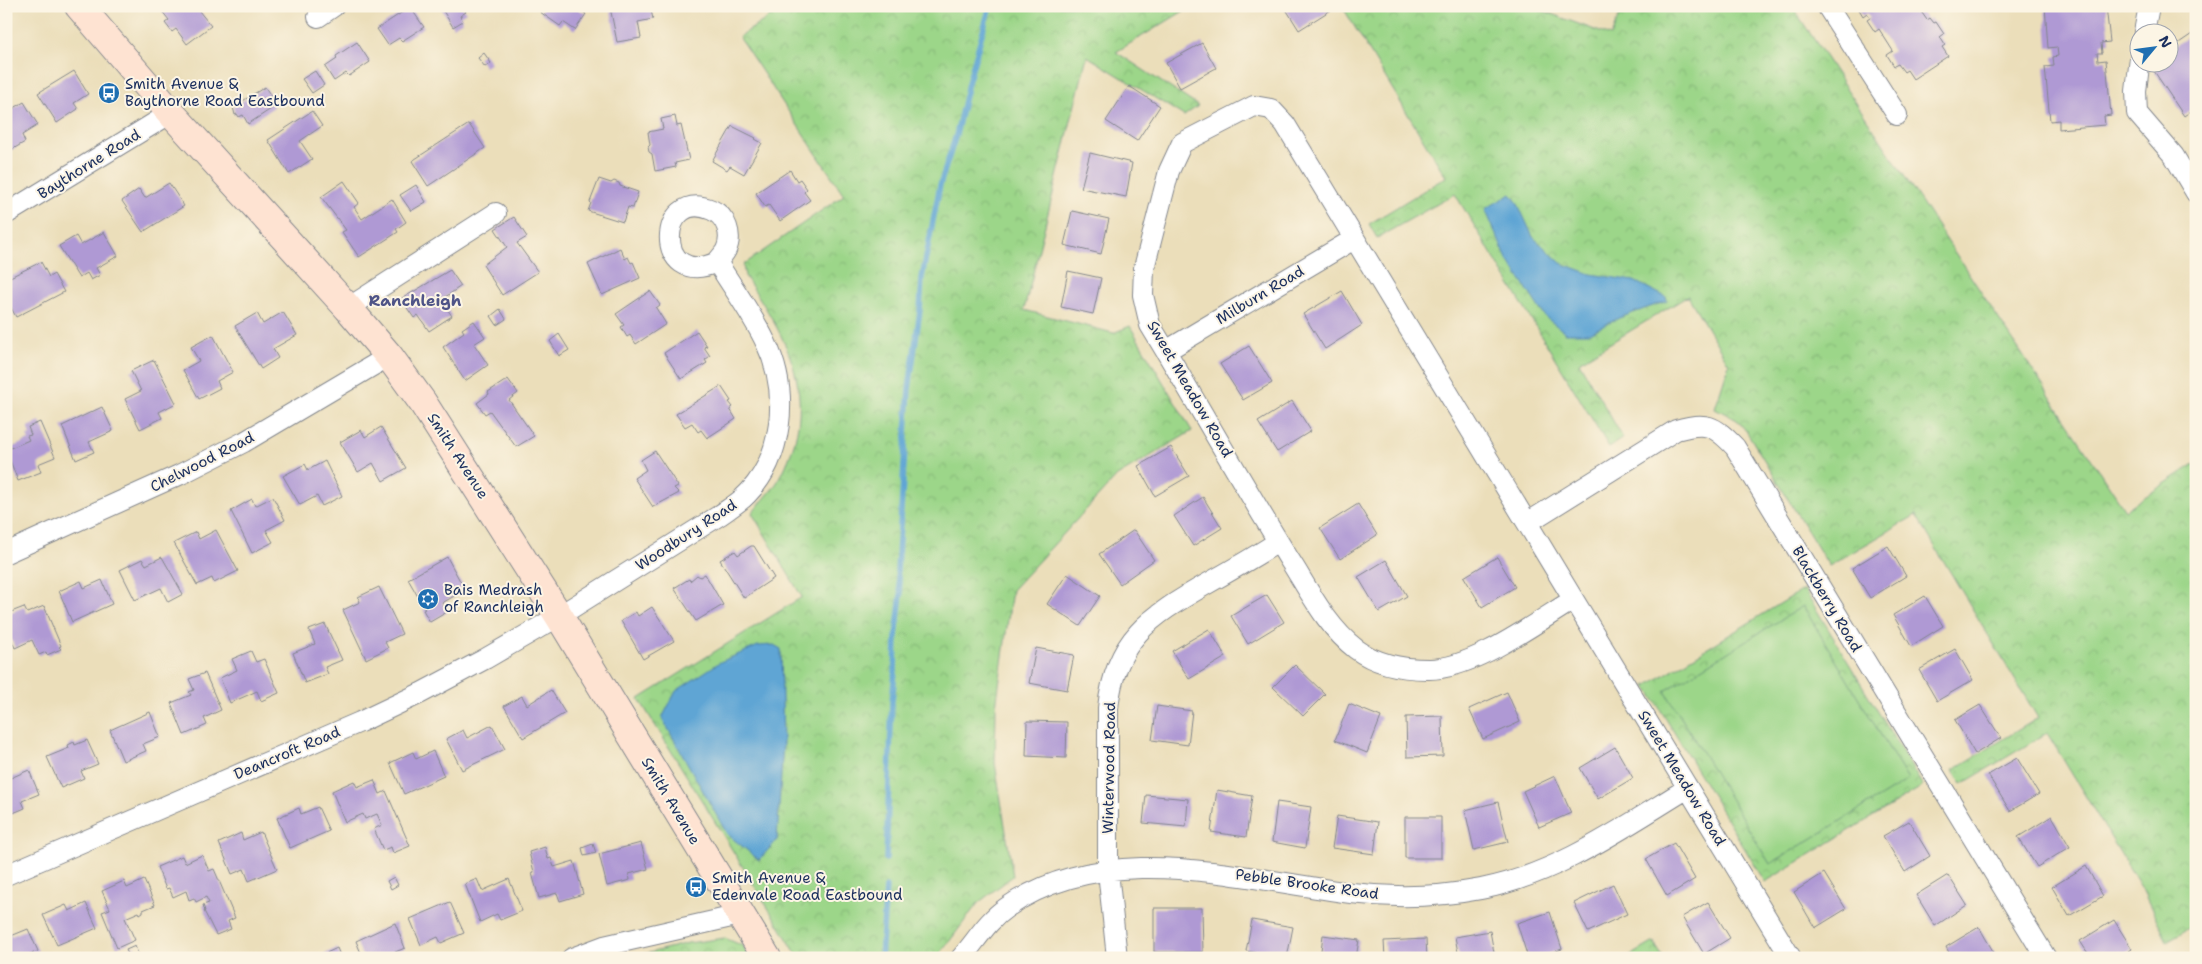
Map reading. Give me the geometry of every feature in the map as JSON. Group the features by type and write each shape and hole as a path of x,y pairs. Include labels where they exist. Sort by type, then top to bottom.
{"main road":[{"name":"Smith Avenue","path":"79,6 389,356 461,459 767,958"}],"street":[{"path":"1827,6 1897,115"},
{"path":"2146,22 2149,6"},
{"path":"2138,72 2136,91 2137,113 2174,156 2196,193"},
{"name":"Sweet Meadow Road","path":"1573,600 1488,650 1456,665 1429,669 1391,666 1357,650 1330,624 1278,542 1150,325 1143,294 1144,268 1169,171 1182,143 1254,106 1271,109 1285,124 1791,958"},
{"name":"Baythorne Road","path":"6,214 172,113"},
{"path":"348,308 496,213"},
{"name":"Milburn Road","path":"1166,351 1354,239"},
{"name":"Woodbury Road","path":"559,616 720,515 743,498 761,473 774,447 780,418 780,393 773,362 767,344 756,324 717,262"},
{"name":"Chelwood Road","path":"6,553 180,475 244,442 389,356"},
{"name":"Blackberry Road","path":"1527,523 1676,430 1691,425 1707,425 1720,431 1735,447 2046,958"},
{"name":"Winterwood Road","path":"1117,958 1108,871 1108,708 1110,686 1128,644 1144,625 1166,608 1278,542"},
{"name":"Deancroft Road","path":"6,874 350,726 422,693 485,660 559,616"},
{"name":"Pebble Brooke Road","path":"961,958 984,928 1004,910 1044,886 1072,877 1108,871 1183,869 1220,872 1351,893 1395,896 1438,894 1480,889 1518,880 1551,868 1583,852 1688,788"},
{"path":"572,958 614,944 740,915"}],"green space":[{"path":"786,6 1192,6 1116,52 1198,106 1184,116 1087,56 1024,310 1113,333 1130,326 1192,431 1117,476 1012,590 996,707 995,763 1013,876 978,903 937,958 799,958 639,699 802,597 752,513 782,474 793,446 799,420 799,394 786,346 761,300 745,276 743,265 844,195 739,37"},
{"path":"1342,6 1530,6 1611,36 1623,6 1792,6 2125,510 2196,463 2196,924 2167,941 2141,887 2047,733 1962,784 1953,770 2038,718 1916,515 1829,566 1747,432 1737,420 1715,408 1729,364 1688,296 1579,362 1623,438 1609,447 1455,194 1377,238 1369,224 1446,177"},
{"path":"1804,589 1923,786 1765,882 1646,686"},
{"path":"1803,606 1908,780 1770,864 1665,691"},
{"path":"725,938 743,946 750,958 630,958 688,943"},
{"path":"1654,942 1663,958 1627,958"}],"water":[{"path":"1511,194 1517,202 1533,237 1561,263 1591,274 1634,281 1666,297 1667,301 1619,318 1589,333 1566,333 1545,317 1506,257 1485,209"},
{"path":"774,645 781,649 783,743 777,840 759,860 727,834 662,718 676,691 720,662 758,646"}],"building":[{"path":"158,6 195,6 211,26 187,44 176,29 172,32 165,23 169,20"},
{"path":"440,6 465,6 463,8 466,12 460,16 463,21 453,27"},
{"path":"544,6 574,6 586,14 575,30 563,22 560,26 540,12"},
{"path":"650,6 653,19 638,22 641,38 617,42 610,7"},
{"path":"1284,6 1333,6 1334,8 1299,30"},
{"path":"1857,6 1923,6 1925,10 1922,13 1927,20 1930,18 1934,23 1936,22 1944,34 1940,37 1945,45 1942,47 1948,56 1913,79 1907,70 1904,72 1898,64 1894,66 1887,55 1893,51 1879,29 1875,32 1867,20 1870,18 1867,13 1863,16"},
{"path":"2045,6 2106,6 2110,42 2101,43 2102,53 2097,53 2098,61 2106,60 2111,115 2104,116 2105,125 2059,129 2059,120 2050,121 2045,67 2054,66 2053,57 2058,56 2057,47 2048,48"},
{"path":"410,7 424,27 402,41 399,38 388,45 377,29"},
{"path":"2192,34 2196,39 2196,118 2191,111 2184,116 2155,72 2180,72 2180,42"},
{"path":"357,42 370,62 349,76 346,73 334,81 325,67 337,59 336,56"},
{"path":"1202,43 1216,68 1180,88 1166,63"},
{"path":"484,53 491,63 485,67 478,58"},
{"path":"74,71 88,94 74,103 78,109 57,123 38,93"},
{"path":"315,71 324,85 312,93 302,79"},
{"path":"1129,86 1160,106 1137,141 1106,121"},
{"path":"265,87 271,96 268,98 274,107 248,124 243,115 239,117 237,114 235,115 233,107"},
{"path":"24,102 38,125 22,135 25,142 6,153 6,113"},
{"path":"312,111 322,126 300,141 312,159 289,174 268,140"},
{"path":"675,116 677,126 681,125 689,160 675,163 676,167 655,171 652,154 649,152 648,147 650,145 648,132 663,129 661,119"},
{"path":"469,124 485,148 428,186 412,161"},
{"path":"732,126 762,143 744,174 730,166 727,170 712,161"},
{"path":"1090,153 1132,163 1126,197 1081,188"},
{"path":"790,170 797,181 800,179 807,189 804,192 810,200 780,221 769,205 765,207 756,193"},
{"path":"599,179 611,183 614,181 619,183 620,186 638,192 633,208 628,207 623,222 588,211"},
{"path":"344,181 359,203 354,207 362,219 392,199 406,222 396,229 398,232 359,257 342,232 346,230 321,197"},
{"path":"169,183 184,206 143,232 122,201 139,189 145,198"},
{"path":"416,185 426,202 411,211 400,195"},
{"path":"1072,211 1109,219 1101,254 1064,245"},
{"path":"514,217 527,237 517,243 538,272 502,295 483,265 507,247 495,229"},
{"path":"104,232 118,256 96,268 100,275 91,280 87,273 79,278 59,246 76,236 81,245"},
{"path":"620,248 625,259 628,257 631,263 633,262 640,278 602,295 588,264"},
{"path":"41,262 49,277 54,274 64,292 16,317 6,298 6,279"},
{"path":"450,270 461,286 441,300 452,316 429,331 418,315 414,318 401,299"},
{"path":"1068,271 1101,278 1093,314 1061,307"},
{"path":"650,291 660,305 656,308 666,324 636,344 630,335 627,337 621,327 624,325 616,314"},
{"path":"1342,291 1362,325 1325,349 1303,314"},
{"path":"500,309 506,319 497,325 491,316"},
{"path":"283,312 297,335 273,349 278,358 261,369 235,326 257,313 263,324"},
{"path":"474,321 485,337 474,344 488,365 465,381 443,347 464,332 462,329"},
{"path":"697,331 707,346 704,347 710,356 705,360 707,363 681,379 664,353"},
{"path":"559,334 569,350 559,356 550,341"},
{"path":"213,335 233,372 217,381 220,388 199,399 183,370 199,361 191,347"},
{"path":"1249,346 1272,383 1243,400 1220,364"},
{"path":"154,360 176,403 159,412 162,418 140,429 125,399 141,391 131,371"},
{"path":"508,379 518,393 509,400 534,436 516,447 490,411 485,414 477,403 489,394 488,392"},
{"path":"721,386 731,401 729,402 733,407 730,409 736,419 707,438 701,430 698,432 692,423 685,427 676,414"},
{"path":"1292,401 1311,431 1277,452 1258,422"},
{"path":"102,407 113,431 89,442 94,452 76,460 62,426"},
{"path":"40,422 55,457 38,464 41,472 18,481 6,450 29,440 27,436 31,435 28,427"},
{"path":"381,427 406,468 383,481 373,463 358,472 340,442 361,430 365,437"},
{"path":"1171,447 1189,476 1155,496 1138,466"},
{"path":"655,451 678,486 674,488 679,493 653,507 634,478 646,470 641,460"},
{"path":"325,461 342,496 322,506 317,496 300,505 283,476 305,464 308,470"},
{"path":"273,497 285,520 266,530 273,542 252,553 231,511 252,499 255,506"},
{"path":"1203,497 1222,528 1193,546 1174,516"},
{"path":"1358,504 1377,535 1340,559 1320,528"},
{"path":"216,530 238,571 214,583 212,578 197,585 174,543 196,532 199,539"},
{"path":"1134,530 1154,560 1120,584 1099,554"},
{"path":"754,546 774,578 744,598 720,560 735,551 738,555"},
{"path":"1888,546 1906,576 1870,598 1852,568"},
{"path":"162,557 183,594 168,602 161,588 135,600 120,570 142,559 146,565"},
{"path":"447,557 465,590 442,603 447,612 430,622 408,579"},
{"path":"1497,557 1515,587 1482,607 1464,577"},
{"path":"1386,560 1407,596 1379,612 1358,577"},
{"path":"705,574 723,605 696,621 674,588 689,579 690,581 697,575 700,577"},
{"path":"1067,574 1100,596 1080,626 1047,604"},
{"path":"102,580 112,604 72,622 59,591 81,581 84,588"},
{"path":"379,587 402,634 385,642 388,648 366,659 343,610 360,602 358,597"},
{"path":"1267,595 1284,622 1248,644 1231,616"},
{"path":"1925,596 1943,626 1911,646 1893,615"},
{"path":"44,606 61,649 47,655 46,652 39,655 32,640 15,648 6,628 6,614 24,607 27,613"},
{"path":"652,607 674,641 643,659 621,621 636,612 638,616"},
{"path":"325,624 342,660 325,667 328,674 305,683 293,653 315,644 309,630"},
{"path":"1209,629 1226,657 1189,679 1172,651"},
{"path":"1036,648 1074,655 1067,690 1029,683"},
{"path":"1955,649 1973,680 1937,701 1919,670"},
{"path":"251,651 256,662 264,659 279,693 261,701 257,691 230,703 220,678 237,670 232,659"},
{"path":"1295,665 1325,694 1303,716 1273,687"},
{"path":"205,673 221,710 204,718 207,725 184,735 171,703 191,695 189,692 194,690 189,679"},
{"path":"551,690 565,713 523,738 504,706 522,696 527,705"},
{"path":"1507,692 1520,722 1483,739 1469,709"},
{"path":"1349,704 1381,717 1367,753 1335,740"},
{"path":"1980,705 2001,738 1975,754 1955,720"},
{"path":"1157,706 1192,711 1188,745 1152,740"},
{"path":"150,712 160,737 143,744 146,751 123,761 110,730"},
{"path":"1442,716 1443,756 1407,757 1406,717"},
{"path":"1027,721 1067,722 1066,758 1026,756"},
{"path":"492,725 505,749 462,770 446,739 463,730 467,738"},
{"path":"87,740 98,764 81,771 84,778 61,788 47,757 69,748 68,745 74,742 75,745"},
{"path":"1615,747 1633,778 1598,799 1580,768"},
{"path":"433,751 444,776 404,794 390,763 413,752 416,759"},
{"path":"2017,758 2039,794 2010,811 1988,775"},
{"path":"29,770 39,794 22,801 25,808 6,816 6,780"},
{"path":"1555,776 1571,813 1539,827 1523,791"},
{"path":"374,780 380,794 386,791 410,846 393,853 391,847 383,850 374,829 382,825 377,814 365,819 363,814 345,822 332,791 354,781 357,787"},
{"path":"1217,790 1252,796 1246,837 1211,832"},
{"path":"1146,795 1188,799 1186,827 1143,823"},
{"path":"1277,802 1311,807 1305,848 1272,842"},
{"path":"1498,802 1508,842 1474,850 1465,810"},
{"path":"318,807 329,831 290,848 277,818 299,808 301,814"},
{"path":"1337,816 1378,822 1374,854 1332,848"},
{"path":"2052,816 2070,847 2037,867 2018,837"},
{"path":"1405,817 1441,817 1441,858 1405,858"},
{"path":"1909,821 1930,856 1905,872 1883,836"},
{"path":"261,832 277,869 249,881 244,869 232,874 219,843 241,833 243,840"},
{"path":"641,843 648,869 629,874 630,880 607,886 599,854"},
{"path":"1674,843 1695,879 1667,896 1646,859"},
{"path":"593,844 596,853 584,856 582,848"},
{"path":"545,847 548,859 551,858 554,867 574,861 583,894 560,901 557,893 539,898 532,873 534,872 529,852"},
{"path":"202,855 209,871 214,869 235,918 228,921 231,929 216,935 204,911 203,905 209,903 206,897 196,902 194,898 189,900 186,891 173,897 169,888 166,889 157,867 182,856 185,863"},
{"path":"2086,866 2103,896 2069,916 2052,887"},
{"path":"1824,873 1846,909 1815,928 1794,892"},
{"path":"1948,875 1967,905 1935,926 1916,895"},
{"path":"394,877 398,885 391,889 387,881"},
{"path":"477,879 482,891 509,879 522,911 500,920 497,914 480,922 465,884"},
{"path":"144,880 155,905 143,910 140,914 139,912 125,918 135,940 117,948 102,912 110,909 102,891 124,881 127,888"},
{"path":"1613,884 1627,914 1588,932 1574,903"},
{"path":"450,902 464,933 441,943 438,937 421,945 410,919"},
{"path":"1708,902 1730,938 1704,954 1682,917"},
{"path":"86,903 97,928 57,945 43,915 66,905 69,911"},
{"path":"1154,908 1202,908 1203,952 1154,952"},
{"path":"1550,912 1562,949 1536,958 1528,958 1517,923"},
{"path":"1252,920 1293,927 1287,958 1246,951"},
{"path":"2114,920 2132,949 2119,958 2091,958 2080,941"},
{"path":"395,923 405,948 388,955 389,958 363,958 356,941"},
{"path":"1979,927 1997,958 1952,958 1946,947"},
{"path":"28,929 38,951 27,956 27,958 6,958 6,931 8,930 11,936"},
{"path":"1490,931 1495,958 1459,958 1455,937"},
{"path":"1323,935 1359,940 1356,958 1320,958"},
{"path":"1426,939 1427,958 1385,958 1384,941"},
{"path":"135,946 139,956 130,958 126,950"},
{"path":"337,948 341,958 316,958"}],"waterway":[{"path":"886,859 892,701 901,594 897,571 909,389 920,310 922,278 940,185 956,135 968,83 990,6"},
{"path":"881,958 886,887"}],"place":[{"name":"Smith Avenue & Baythorne Road Eastbound","path":"109,93"},
{"name":"Bais Medrash of Ranchleigh","path":"428,599"},
{"name":"Smith Avenue & Edenvale Road Eastbound","path":"696,887"}],"district":[{"name":"Ranchleigh","path":"415,300"}]}
